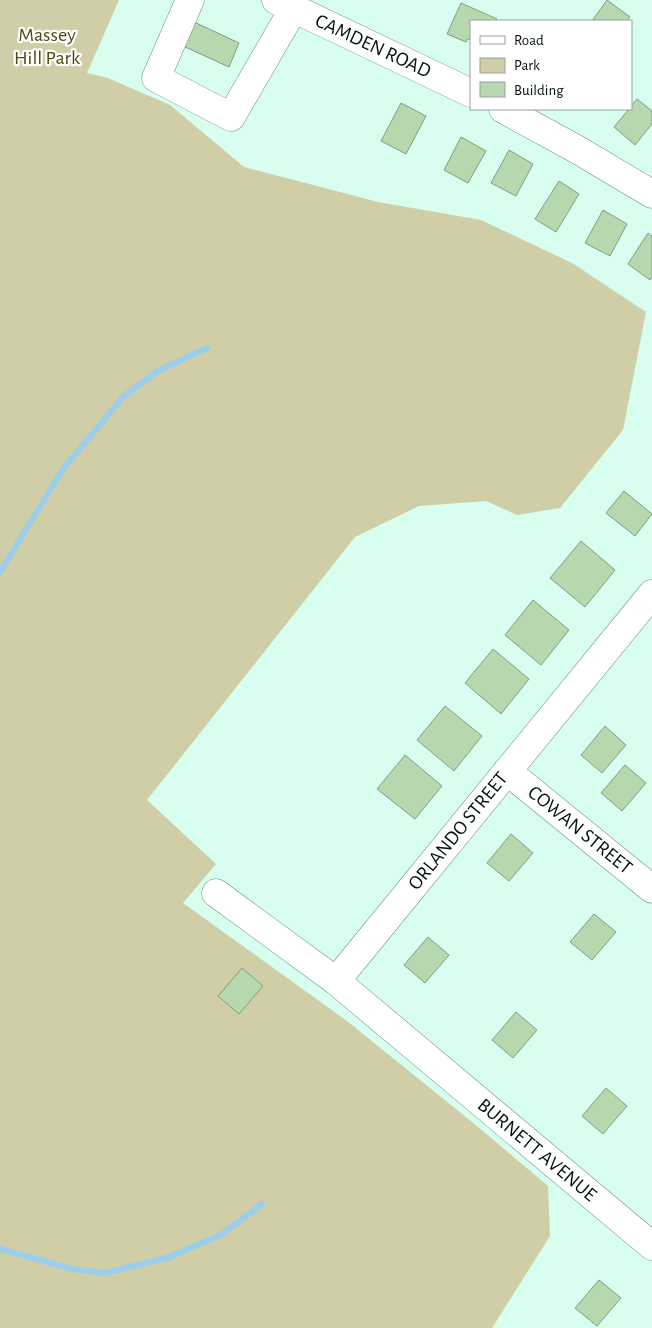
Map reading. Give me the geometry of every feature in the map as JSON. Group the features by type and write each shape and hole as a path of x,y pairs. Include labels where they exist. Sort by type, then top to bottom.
{"street":[{"path":"190,0 156,78 231,116 285,4"},
{"name":"CAMDEN ROAD","path":"285,4 470,93"},
{"path":"505,110 578,150 652,194"},
{"name":"ORLANDO STREET","path":"336,981 652,594"},
{"name":"COWAN STREET","path":"507,771 652,889"},
{"path":"216,893 336,981"},
{"name":"BURNETT AVENUE","path":"336,981 652,1246"}],"green space":[{"name":"Massey Hill Park","path":"0,0 119,0 87,73 108,78 170,105 244,167 378,202 481,220 572,263 646,312 623,430 560,508 517,515 486,501 419,506 355,537 147,800 216,864 183,903 347,1021 548,1186 550,1236 492,1328 0,1328"}],"building":[{"path":"607,0 630,17 627,20 593,20"},
{"path":"461,3 497,19 470,20 470,40 468,39 466,42 447,34"},
{"path":"194,22 239,43 229,67 183,46"},
{"path":"637,99 652,111 652,124 635,145 614,127 628,110 632,110 632,105"},
{"path":"401,103 426,116 406,154 381,141"},
{"path":"461,137 486,151 468,183 444,170"},
{"path":"509,150 533,164 516,196 491,183"},
{"path":"559,181 579,194 556,232 535,219"},
{"path":"603,210 627,224 610,256 585,243"},
{"path":"648,233 652,236 652,277 650,280 628,264"},
{"path":"624,491 652,514 635,536 606,513"},
{"path":"581,541 615,570 585,607 550,578"},
{"path":"533,600 569,630 541,665 505,635"},
{"path":"493,649 529,679 501,714 465,683"},
{"path":"445,706 482,736 454,771 417,740"},
{"path":"605,726 626,745 602,773 581,755"},
{"path":"405,755 442,786 415,819 377,789"},
{"path":"625,765 646,783 622,811 601,793"},
{"path":"511,834 533,853 509,881 487,863"},
{"path":"594,914 616,932 592,960 570,942"},
{"path":"428,937 449,955 425,983 404,965"},
{"path":"242,968 263,986 239,1014 218,996"},
{"path":"516,1012 537,1030 513,1058 492,1040"},
{"path":"606,1088 627,1106 603,1134 582,1116"},
{"path":"599,1280 621,1298 597,1326 575,1308"}],"waterway":[{"path":"0,572 63,469 123,397 158,371 207,348"},
{"path":"0,1249 72,1269 105,1273 170,1257 222,1234 262,1204"}]}
